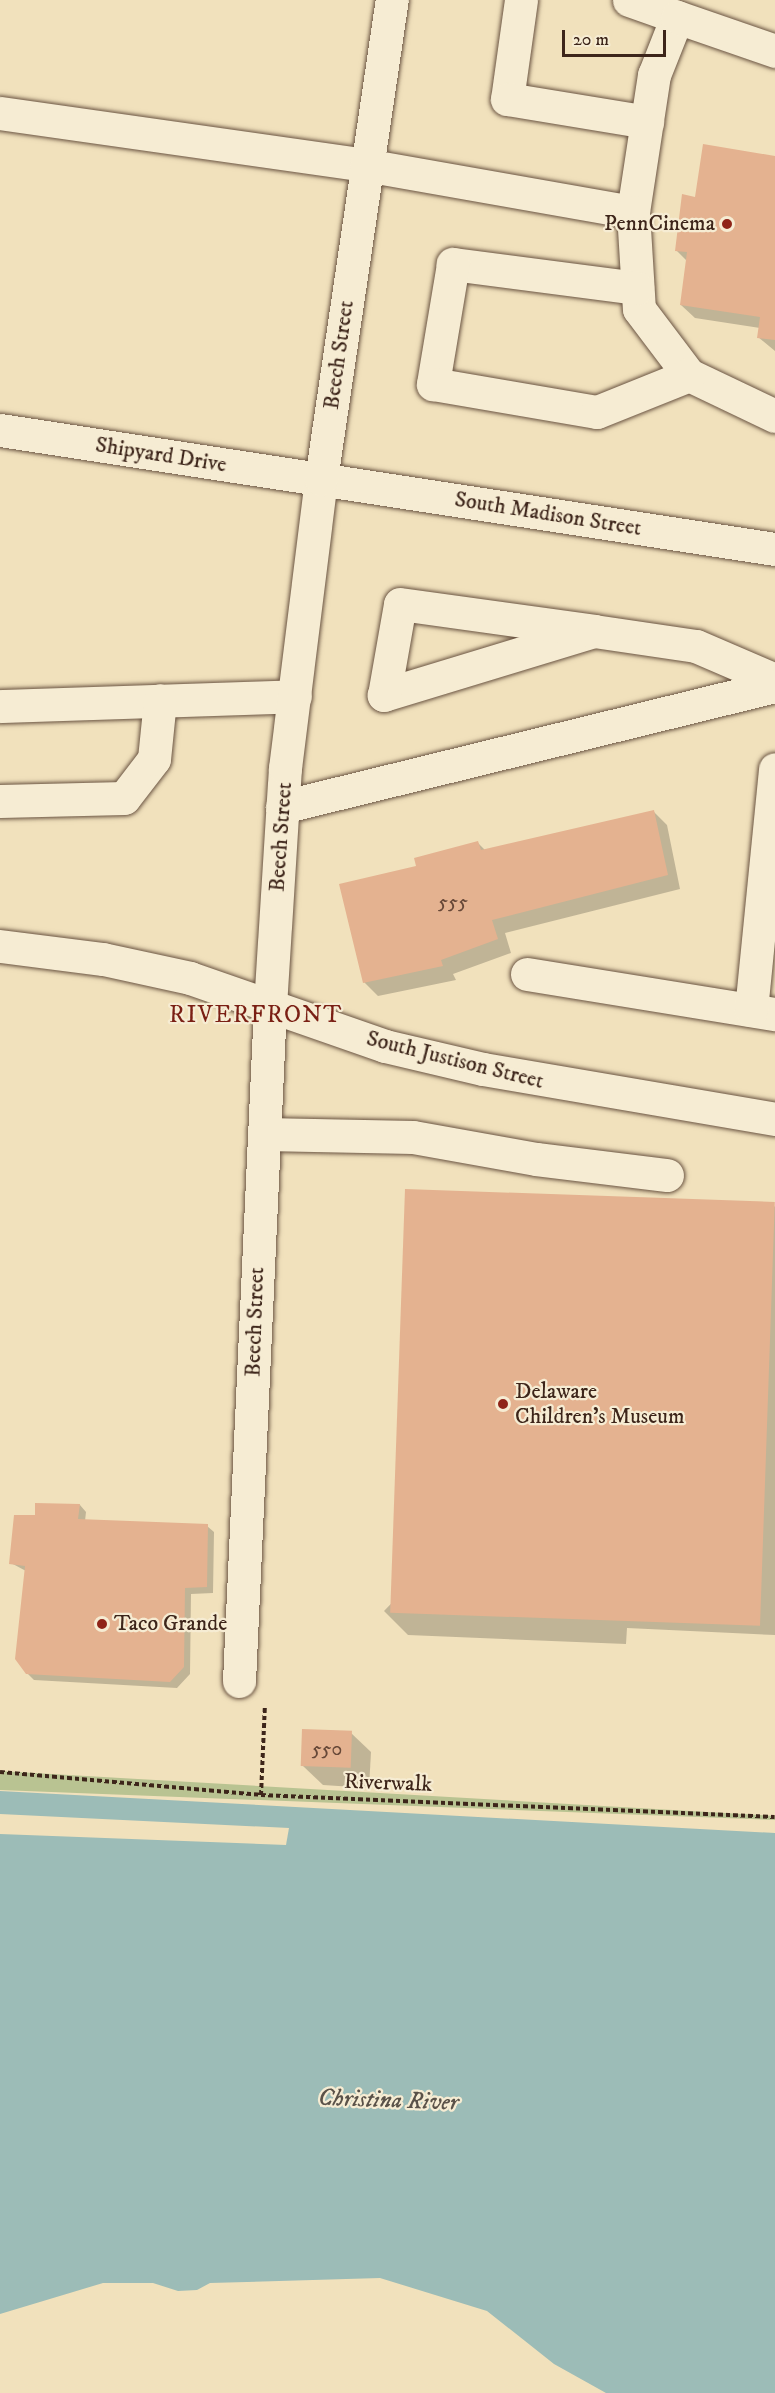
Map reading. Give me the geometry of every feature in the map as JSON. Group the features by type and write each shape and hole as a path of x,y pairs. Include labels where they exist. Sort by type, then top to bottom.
{"street":[{"name":"Beech Street","path":"239,1681 270,1006 282,807 321,479 392,0"},
{"path":"521,0 507,99 647,122"},
{"path":"629,0 775,51"},
{"path":"677,17 654,75 633,212 639,309 689,375 775,416"},
{"path":"0,113 366,165 633,212"},
{"path":"637,288 453,264 433,384 597,412 689,375"},
{"name":"Shipyard Drive","path":"0,430 321,479"},
{"name":"South Madison Street","path":"321,479 775,549"},
{"path":"594,632 384,695 400,604 696,646 775,680"},
{"path":"282,807 775,686"},
{"path":"0,706 295,696"},
{"path":"0,801 124,798 154,759 160,700"},
{"path":"527,974 763,1012 775,769"},
{"name":"South Justison Street","path":"0,946 103,959 190,978 385,1046 483,1070 775,1119"},
{"path":"264,1134 413,1137 536,1159 667,1175"}],"path":[{"path":"239,1681 266,1683 261,1795"},
{"name":"Riverwalk","path":"0,1772 261,1795 775,1817"}],"green space":[{"path":"0,1771 775,1816 775,1820 0,1790"}],"water":[{"name":"Christina River","path":"0,1791 775,1833 775,2393 606,2393 554,2364 487,2311 380,2278 210,2283 197,2290 178,2291 153,2283 103,2283 0,2314"}],"pier":[{"path":"0,1814 289,1828 286,1845 0,1834"}],"building":[{"name":"PennCinema","path":"703,144 775,156 775,340 757,338 760,317 680,305 687,252 675,251 682,194 695,197"},
{"path":"654,810 668,875 492,920 498,939 441,960 443,966 363,983 339,884 416,866 414,858 478,841 481,850"},
{"path":"405,1189 775,1202 760,1626 390,1613"},
{"name":"Taco Grande","path":"35,1503 80,1504 78,1519 208,1524 207,1587 185,1588 184,1667 170,1682 26,1674 15,1659 25,1566 9,1564 14,1515 35,1515"},
{"path":"302,1729 352,1731 351,1768 301,1766"}],"place":[{"name":"PennCinema","path":"727,224"},
{"name":"Delaware Children's Museum","path":"503,1404"},
{"name":"Taco Grande","path":"102,1624"}],"district":[{"name":"RIVERFRONT","path":"256,1016"}]}
